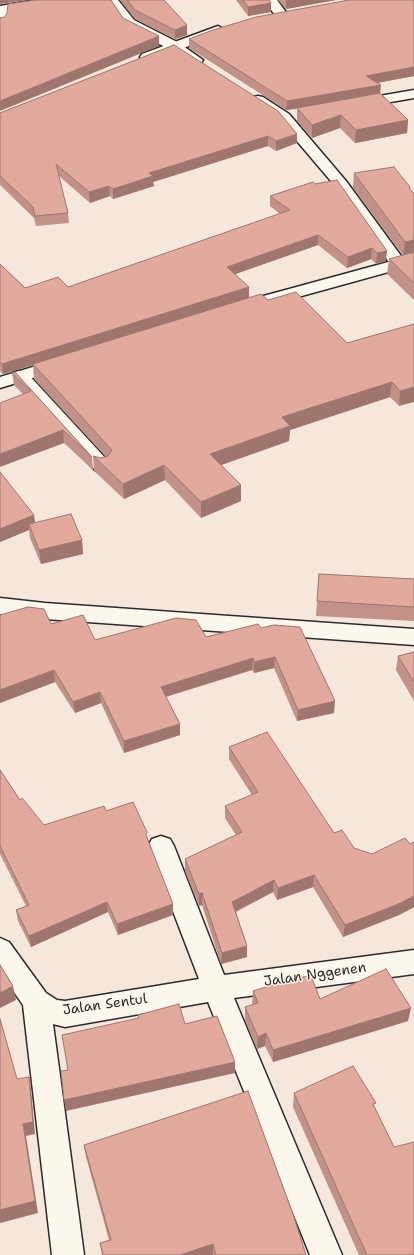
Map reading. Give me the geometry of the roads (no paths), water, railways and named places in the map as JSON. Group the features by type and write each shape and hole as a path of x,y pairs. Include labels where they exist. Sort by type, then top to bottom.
{"street":[{"path":"1,22 0,10 2,9 60,0"},
{"path":"112,0 129,23 174,46 206,67"},
{"path":"270,0 282,15"},
{"path":"267,18 297,13"},
{"path":"138,61 174,46 230,26"},
{"path":"227,311 406,262 284,118 245,92"},
{"path":"345,106 414,94"},
{"path":"284,118 299,115"},
{"path":"0,383 79,358"},
{"path":"20,376 102,466"},
{"path":"0,606 77,613 414,637"},
{"path":"161,846 216,988 326,1255"},
{"name":"Jalan Sentul","path":"0,950 36,1002 51,1011 65,1014 216,988"},
{"name":"Jalan Nggenen","path":"216,988 414,962"},
{"path":"36,1002 68,1255"}]}
